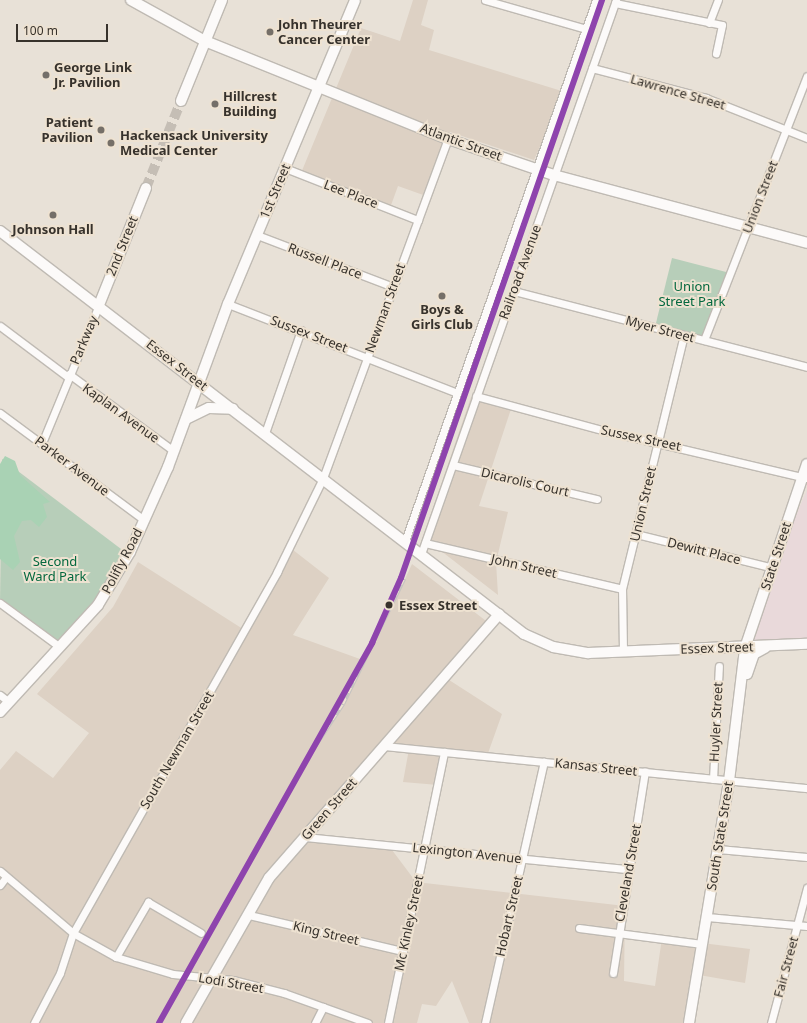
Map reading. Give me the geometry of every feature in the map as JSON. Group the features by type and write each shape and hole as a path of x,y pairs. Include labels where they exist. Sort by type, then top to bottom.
{"street":[{"name":"Atlantic Street","path":"131,0 205,41 319,85 448,138 554,175 807,243"},
{"path":"182,101 222,0"},
{"name":"1st Street","path":"200,383 228,304 355,0"},
{"path":"485,0 586,29"},
{"name":"Railroad Avenue","path":"405,541 535,169 596,0"},
{"path":"709,22 718,0"},
{"path":"615,1 722,25 716,53"},
{"name":"Railroad Avenue","path":"422,554 615,1"},
{"name":"Lawrence Street","path":"592,68 706,98 807,138"},
{"name":"Union Street","path":"704,340 807,76"},
{"name":"Newman Street","path":"323,478 448,138"},
{"name":"Lee Place","path":"285,168 418,220"},
{"name":"2nd Street","path":"99,305 146,188"},
{"name":"Essex Street","path":"0,231 99,305 524,634 553,647 588,653 745,648 807,644"},
{"name":"Russell Place","path":"257,235 393,287"},
{"name":"Myer Street","path":"514,291 807,367"},
{"name":"Sussex Street","path":"228,304 301,330 457,393"},
{"name":"Parkway","path":"42,443 99,305"},
{"name":"Kaplan Avenue","path":"0,326 174,451"},
{"path":"265,433 301,330"},
{"name":"Union Street","path":"623,651 622,589 684,335"},
{"name":"Polifly Road","path":"0,712 60,647 110,588 144,520 174,451 200,383"},
{"name":"Sussex Street","path":"476,396 606,432 657,441 805,477"},
{"path":"186,419 209,408 234,410"},
{"name":"Parker Avenue","path":"0,413 144,520"},
{"name":"State Street","path":"745,648 805,477 807,464"},
{"name":"Dicarolis Court","path":"453,465 597,499"},
{"name":"South Newman Street","path":"34,1023 60,973 73,933 277,572 323,478"},
{"name":"Dewitt Place","path":"636,534 773,568"},
{"name":"John Street","path":"425,543 622,589"},
{"path":"0,603 60,647"},
{"name":"Green Street","path":"186,1023 269,878 499,614"},
{"path":"740,689 752,657 767,646"},
{"name":"South State Street","path":"689,1023 729,781 745,648"},
{"name":"Huyler Street","path":"713,779 719,666"},
{"path":"0,695 9,702"},
{"name":"Kansas Street","path":"385,746 807,788"},
{"name":"Mc Kinley Street","path":"388,1023 444,752"},
{"name":"Hobart Street","path":"485,1023 544,762"},
{"name":"Cleveland Street","path":"613,973 628,869 645,772"},
{"name":"Lexington Avenue","path":"305,837 628,869"},
{"path":"718,849 807,857"},
{"path":"0,885 3,874"},
{"name":"Lodi Street","path":"3,874 73,933 116,957 173,974 211,978 284,993 368,1023"},
{"name":"Fair Street","path":"771,1023 807,888"},
{"path":"116,957 148,902 201,934"},
{"name":"King Street","path":"249,915 403,951"},
{"path":"707,918 807,926"},
{"path":"579,928 702,944"},
{"path":"315,1023 323,1007"}],"shaded area":[{"path":"413,0 428,0 421,25 434,30 429,50 565,92 534,160 450,132 426,196 398,186 390,208 301,173 361,28 400,41"},
{"path":"471,397 512,406 479,506 508,512 496,562 498,595 423,537"},
{"path":"807,490 807,644 745,648 773,568"},
{"path":"288,546 329,578 293,635 360,659 377,639 412,564 490,624 446,678 502,714 487,756 446,752 438,785 403,782 409,749 384,748 308,835 389,846 416,882 625,906 624,981 655,986 662,938 750,949 745,983 699,975 691,1023 469,1023 452,981 436,1006 422,1004 417,1023 0,1023 0,770 16,751 53,778 89,733 37,694 113,607 138,562 246,631"}],"green space":[{"name":"Union Street Park","path":"672,258 730,273 704,340 655,327"},
{"path":"5,456 15,461 20,475 50,502 43,504 47,517 39,527 31,520 22,521 14,536 20,562 13,570 0,559 0,464"},
{"name":"Second Ward Park","path":"2,459 129,555 121,570 60,647 0,603"}],"tunnel":[{"path":"146,188 181,101"}],"railway":[{"path":"306,760 343,704 404,579"}],"transit line":[{"path":"159,1023 372,643 401,578 602,0"}],"place":[{"name":"John Theurer Cancer Center","path":"270,32"},
{"name":"George Link Jr. Pavilion","path":"46,75"},
{"name":"Hillcrest Building","path":"215,104"},
{"name":"Patient Pavilion","path":"101,130"},
{"name":"Hackensack University Medical Center","path":"111,143"},
{"name":"Johnson Hall","path":"53,215"},
{"name":"Boys & Girls Club","path":"442,296"},
{"name":"Essex Street","path":"389,605"}]}
